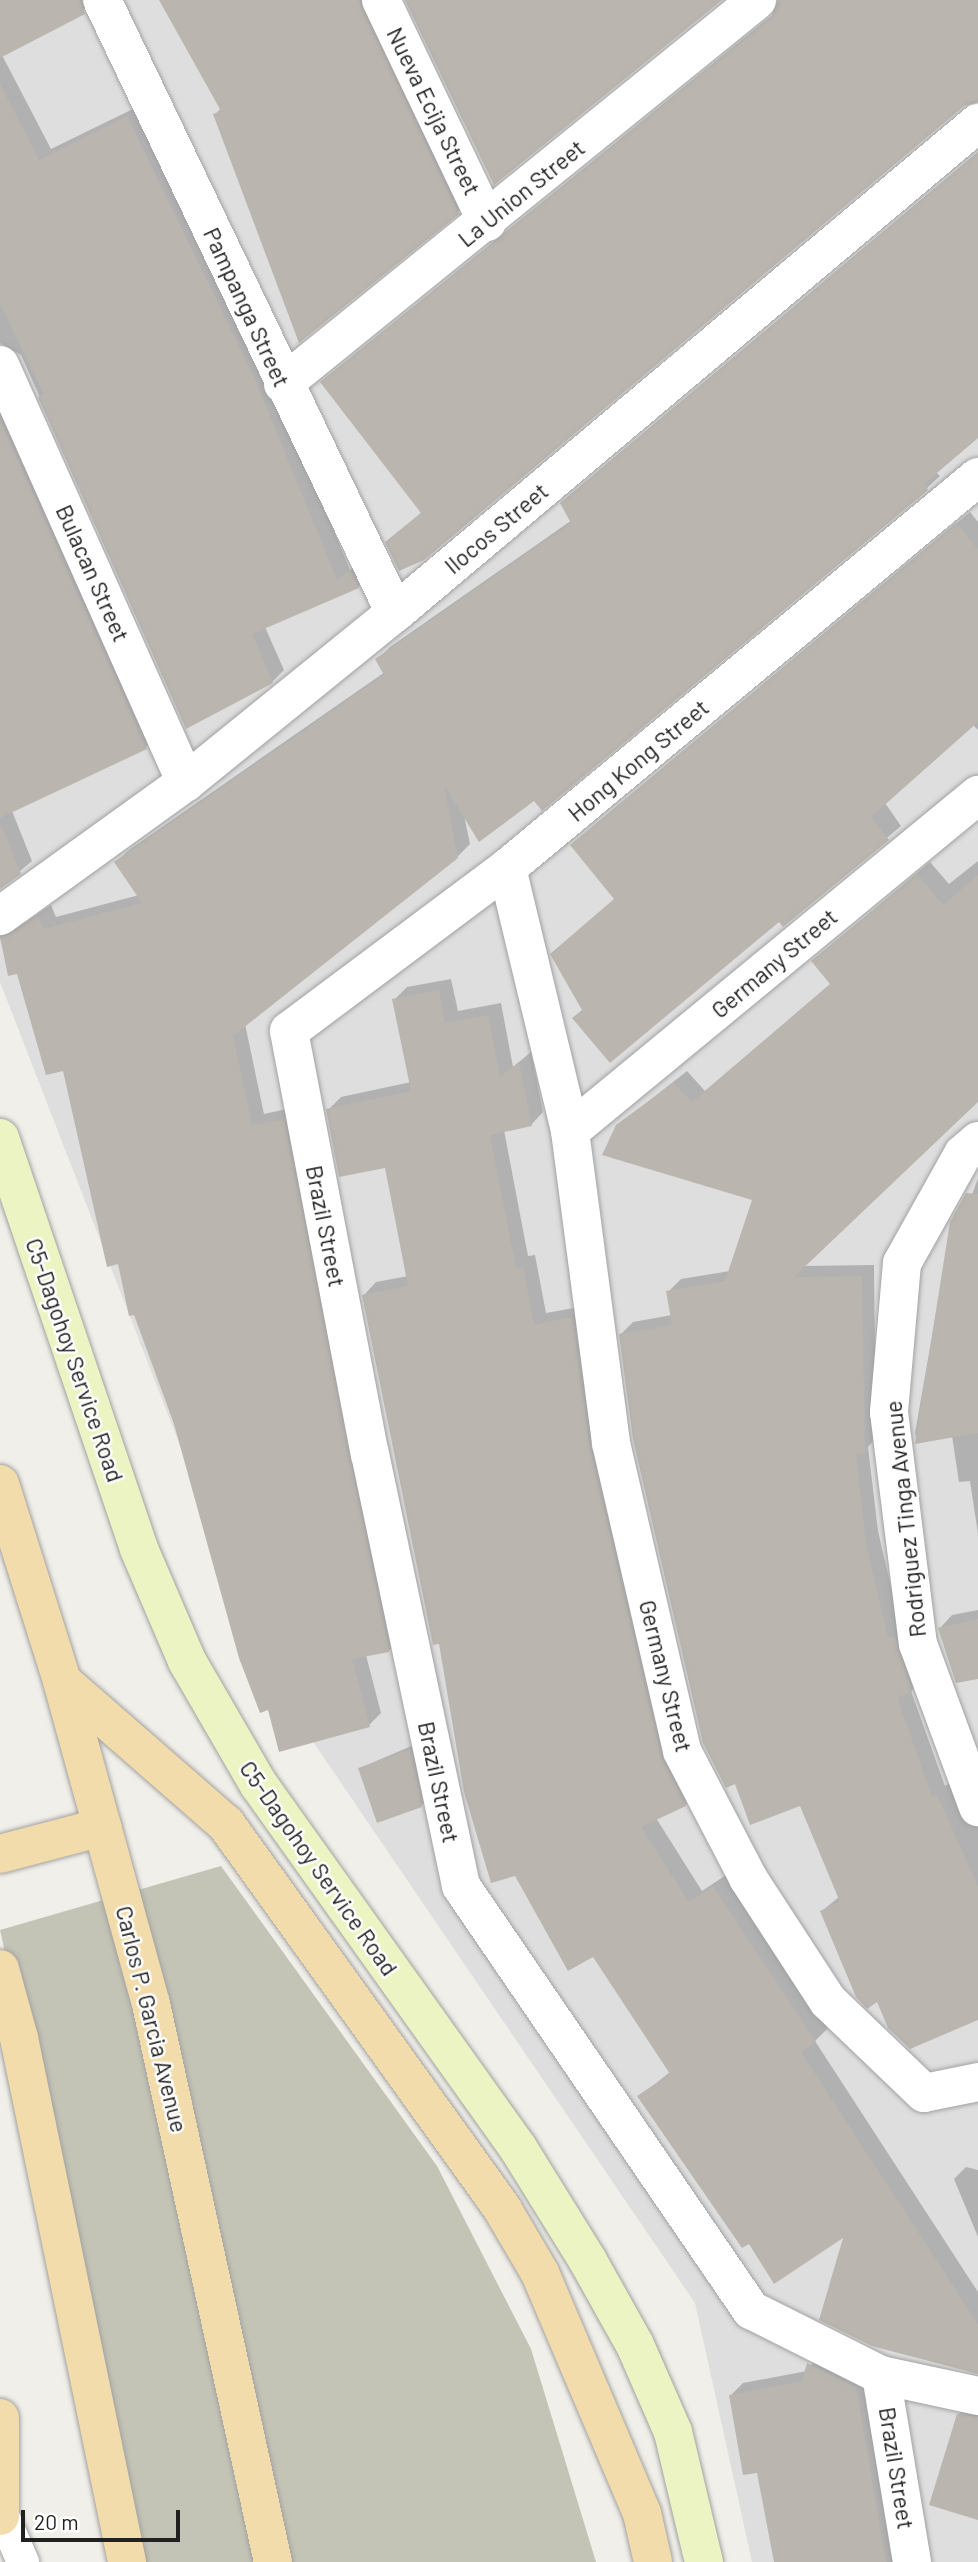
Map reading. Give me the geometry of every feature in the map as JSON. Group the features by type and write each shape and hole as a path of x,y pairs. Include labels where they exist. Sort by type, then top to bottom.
{"main road":[{"name":"C5-Dagohoy Service Road","path":"0,1138 139,1549 187,1661 259,1784 518,2148 588,2261 635,2345 673,2432 704,2562"},
{"name":"Carlos P. Garcia Avenue","path":"0,1484 62,1681 151,2004 273,2562"},
{"path":"62,1681 226,1824 503,2210 540,2273 637,2500 653,2562"},
{"path":"0,1854 102,1827"},
{"path":"0,1969 19,2038 127,2562"},
{"path":"0,2418 1,2514"}],"street":[{"name":"Pampanga Street","path":"102,0 283,384 395,613"},
{"name":"Nueva Ecija Street","path":"381,0 487,222"},
{"name":"La Union Street","path":"283,384 487,222 757,0"},
{"name":"Ilocos Street","path":"0,916 186,782 395,613 978,123"},
{"name":"Bulacan Street","path":"0,365 186,782"},
{"name":"Hong Kong Street","path":"289,1031 507,869 978,477"},
{"name":"Germany Street","path":"570,1131 978,794"},
{"name":"Germany Street","path":"507,869 570,1131 611,1443 682,1751 748,1878 828,2001 924,2093 978,2082"},
{"name":"Brazil Street","path":"289,1031 370,1454 461,1886 751,2310 881,2375 978,2396"},
{"name":"Rodriguez Tinga Avenue","path":"978,1142 963,1154 902,1263 889,1412 918,1644 978,1807"},
{"name":"Brazil Street","path":"881,2375 912,2562"}],"lane":[{"path":"1,2514 23,2562"}],"shaded area":[{"path":"0,0 978,0 978,2562 752,2562 695,2303 271,1680 0,982"},
{"path":"221,1866 437,2166 531,2349 596,2562 140,2562 0,1930"}],"building":[{"path":"0,0 80,0 85,14 0,58"},
{"path":"159,0 359,0 459,214 299,343 213,114 221,111"},
{"path":"405,0 722,0 494,185"},
{"path":"778,0 978,0 978,102 964,106 424,560 399,571 385,542 421,513 320,382 771,17"},
{"path":"0,84 39,160 127,116 254,377 337,580 350,570 359,588 252,634 273,683 186,729 38,397 44,394 0,304"},
{"path":"978,152 978,438 924,484 928,490 542,811 534,801 479,842 444,785 458,858 233,1036 252,1125 284,1119 389,1652 352,1659 370,1727 279,1752 268,1710 260,1713 239,1658 174,1424 134,1315 129,1316 118,1264 107,1267 63,1071 46,1075 17,974 8,976 0,937 38,916 43,929 142,903 114,862 384,675 375,659 571,523 560,503"},
{"path":"0,419 147,749 0,818"},
{"path":"956,523 978,549 978,722 871,817 889,840 783,927 779,922 610,1063 572,1018 582,1010 550,954 614,899 570,845"},
{"path":"2,826 21,874 0,889 0,827"},
{"path":"917,874 943,905 978,875 978,1102 794,1277 862,1276 865,1453 856,1454 866,1544 888,1638 895,1636 912,1692 897,1697 932,1797 937,1795 978,1886 978,2020 910,2049 888,2028 877,2002 867,2009 856,1997 820,1911 840,1902 800,1806 750,1825 735,1784 726,1788 703,1743 633,1439 619,1334 672,1325 666,1291 725,1281 752,1200 602,1155 616,1125 673,1083 692,1102 830,984 811,961"},
{"path":"439,990 445,1023 488,1015 500,1077 519,1062 532,1126 490,1135 516,1268 523,1266 534,1325 572,1317 590,1448 661,1756 686,1806 641,1827 689,1902 713,1886 816,2042 801,2052 978,2324 978,2374 872,2346 819,2320 843,2238 774,2284 749,2244 742,2248 637,2096 670,2074 593,1957 568,1971 515,1876 491,1883 464,1792 439,1644 433,1645 362,1295 408,1286 385,1168 339,1177 326,1109 411,1091 392,999"},
{"path":"966,1193 978,1194 978,1433 915,1444 950,1222"},
{"path":"978,1619 978,1679 956,1683 938,1628"},
{"path":"410,1750 422,1807 377,1823 358,1768"},
{"path":"807,2363 856,2387 886,2562 774,2562 757,2473 743,2475 729,2395 802,2381"},
{"path":"957,2414 978,2417 978,2520 929,2505"}]}
